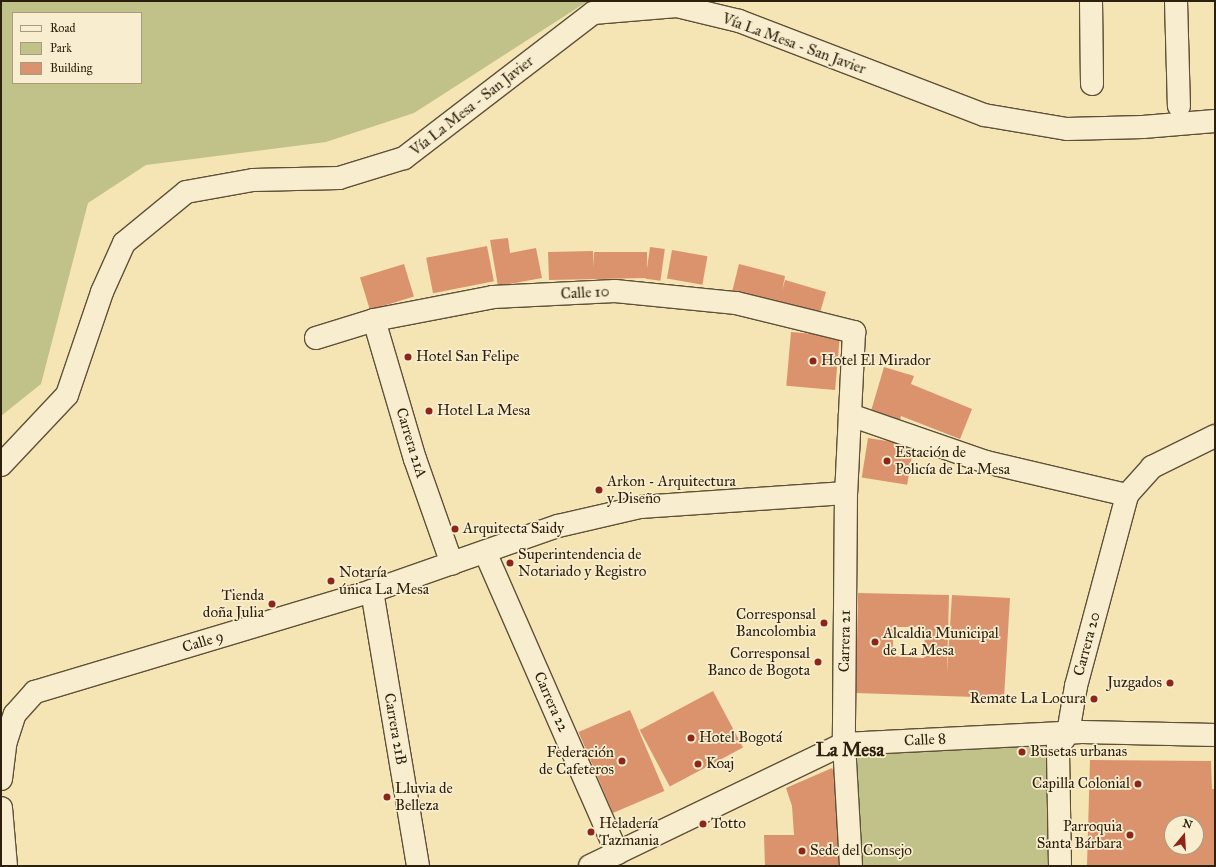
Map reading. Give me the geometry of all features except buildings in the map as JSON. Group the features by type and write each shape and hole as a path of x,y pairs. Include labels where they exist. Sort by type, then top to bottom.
{"street":[{"path":"1091,1 1092,84"},
{"path":"1176,1 1179,106"},
{"name":"Vía La Mesa - San Javier","path":"1,465 67,395 102,292 124,243 186,192 253,180 339,178 404,158 593,13 677,6 739,21 984,115 1067,129 1143,128 1215,120"},
{"name":"Calle 10","path":"316,338 374,320 493,297 615,291 736,303 854,332"},
{"name":"Carrera 21A","path":"374,320 415,459 452,564"},
{"name":"Carrera 21","path":"851,866 844,744 846,493 854,332"},
{"path":"850,415 986,462 1127,495 1152,466 1215,436"},
{"name":"Calle 9","path":"1,779 6,741 15,714 35,692 372,591 558,526 640,507 846,493"},
{"name":"Carrera 20","path":"1060,866 1058,747 1068,733 1076,686 1127,495"},
{"name":"Carrera 22","path":"485,552 617,853"},
{"name":"Carrera 21B","path":"372,591 418,866"},
{"name":"Calle 8","path":"590,866 844,744 1068,733 1215,735"},
{"path":"1,808 6,866"}],"green space":[{"path":"1,1 588,1 414,113 326,142 146,165 88,203 41,384 1,416"},
{"path":"1068,733 1060,866 851,866 844,744"}],"place":[{"name":"Hotel San Felipe","path":"408,357"},
{"name":"Hotel El Mirador","path":"813,361"},
{"name":"Hotel La Mesa","path":"429,411"},
{"name":"Estación de Policía de La Mesa","path":"887,461"},
{"name":"Arkon - Arquitectura y Diseño","path":"599,490"},
{"name":"Arquitecta Saidy","path":"455,529"},
{"name":"Superintendencia de Notariado y Registro","path":"510,563"},
{"name":"Notaría única La Mesa","path":"331,581"},
{"name":"Tienda doña Julia","path":"272,604"},
{"name":"Corresponsal Bancolombia","path":"824,623"},
{"name":"Alcaldia Municipal de La Mesa","path":"875,642"},
{"name":"Corresponsal Banco de Bogota","path":"818,662"},
{"name":"Juzgados","path":"1170,683"},
{"name":"Remate La Locura","path":"1094,699"},
{"name":"Hotel Bogotá","path":"691,738"},
{"name":"Busetas urbanas","path":"1022,752"},
{"name":"Federación de Cafeteros","path":"622,761"},
{"name":"Koaj","path":"698,764"},
{"name":"Capilla Colonial","path":"1138,784"},
{"name":"Lluvia de Belleza","path":"387,797"},
{"name":"Totto","path":"703,824"},
{"name":"Heladería Tazmania","path":"591,832"},
{"name":"Parroquia Santa Bárbara","path":"1130,835"},
{"name":"Sede del Consejo","path":"802,851"}],"district":[{"name":"La Mesa","path":"850,750"}]}
